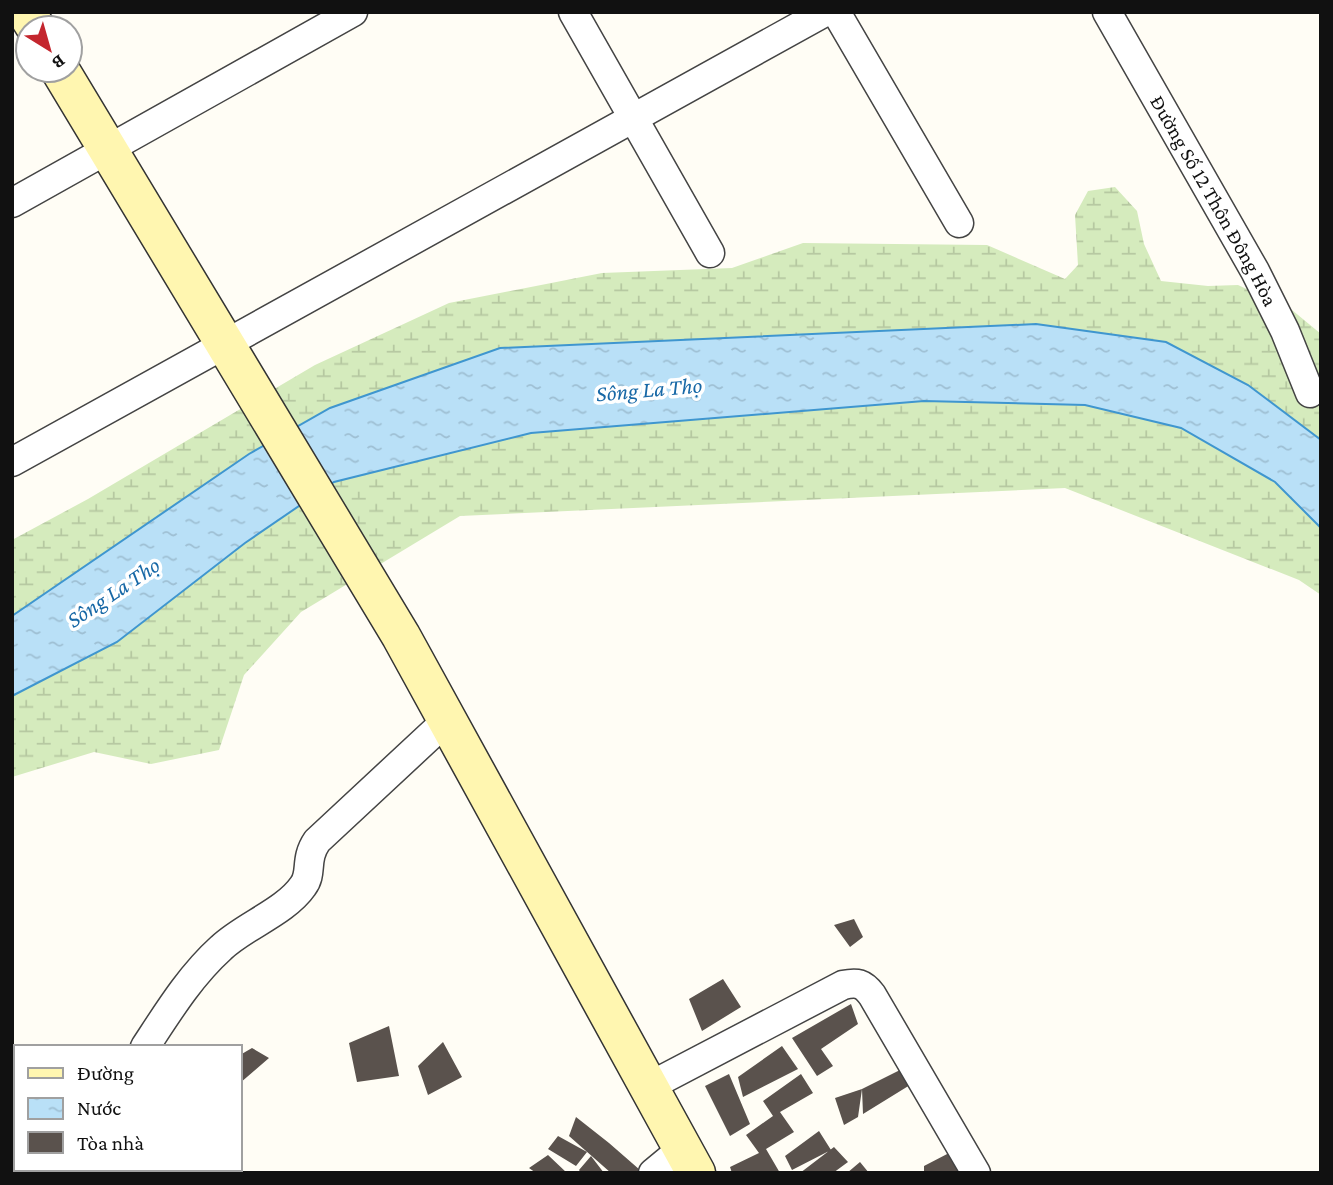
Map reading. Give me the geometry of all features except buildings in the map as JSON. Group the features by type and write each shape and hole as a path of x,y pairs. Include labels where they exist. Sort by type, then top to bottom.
{"street":[{"path":"12,203 353,12"},
{"path":"573,12 710,253"},
{"path":"12,461 825,12"},
{"path":"836,12 959,223"},
{"name":"Đường Số 12 Thôn Đông Hòa","path":"1107,12 1255,271 1285,331 1310,393"},
{"path":"68,84 401,636 648,1087 677,1165"},
{"path":"146,1045 192,979 221,947 290,899 304,886 310,851 317,841 447,720"},
{"path":"648,1087 843,985 854,982 864,985 976,1173"}],"green space":[{"path":"1115,187 1137,211 1144,244 1161,281 1208,286 1238,285 1292,310 1321,334 1321,440 1248,385 1036,324 500,348 12,616 12,540 88,499 315,365 449,303 602,273 732,268 803,243 987,245 1065,279 1078,265 1075,215 1088,191"},
{"path":"924,401 1085,405 1181,428 1275,482 1321,528 1321,595 1299,580 1065,488 460,516 301,612 244,675 219,750 151,764 94,752 12,777 12,696 117,642 245,543 335,482 531,433"}],"water":[{"name":"Sông La Thọ","path":"1036,324 1166,342 1248,385 1321,440 1321,528 1275,482 1181,428 1085,405 924,401 531,433 334,482 245,543 117,642 12,696 12,616 249,454 330,408 500,348"}]}
